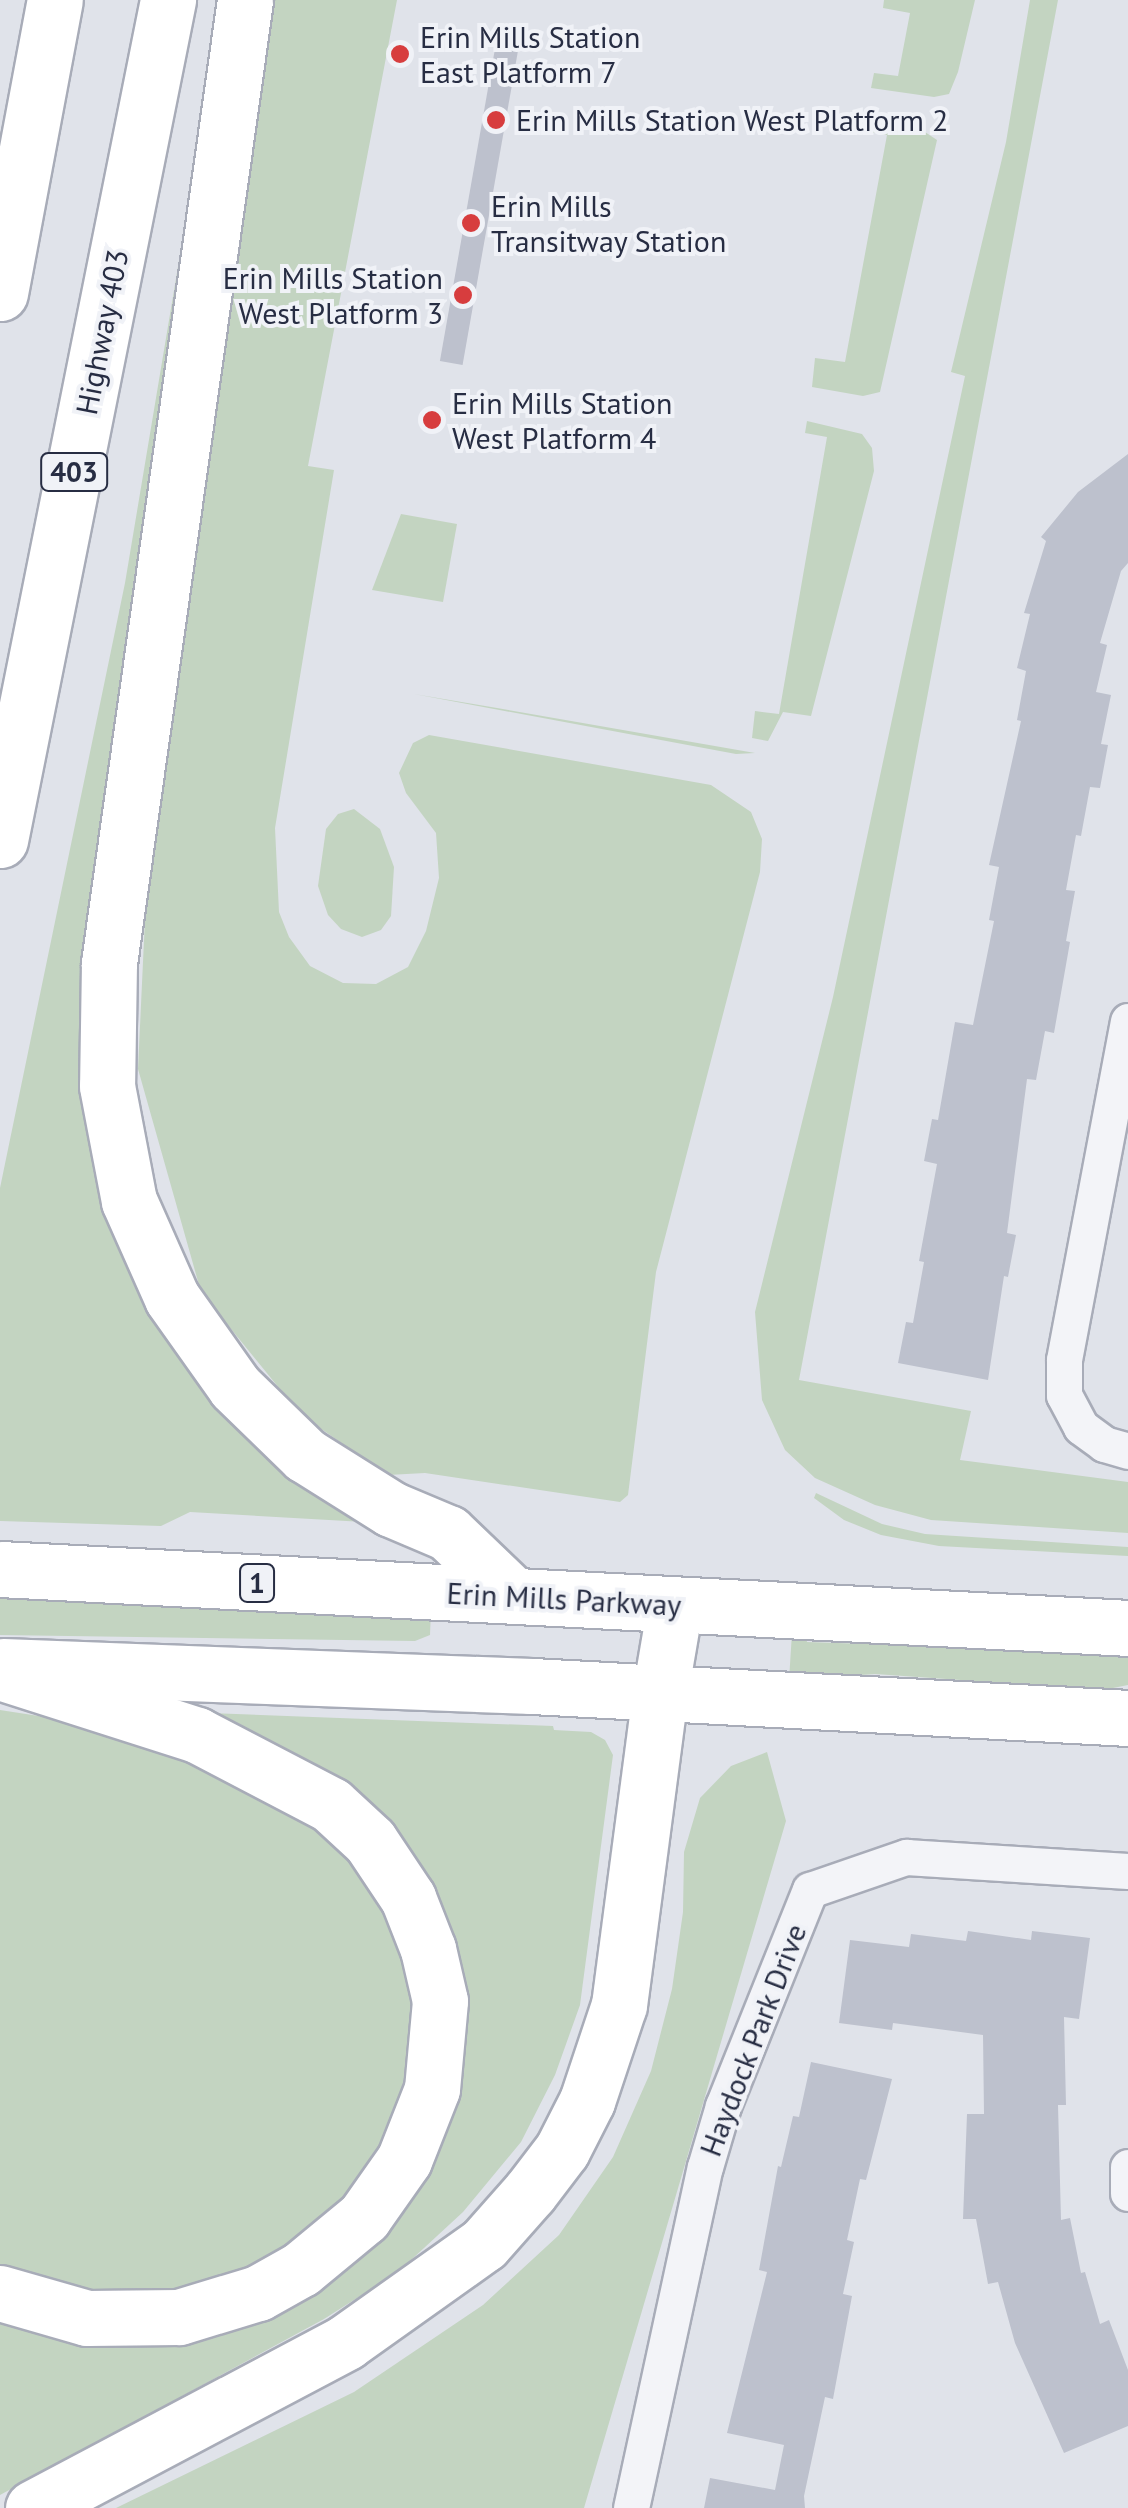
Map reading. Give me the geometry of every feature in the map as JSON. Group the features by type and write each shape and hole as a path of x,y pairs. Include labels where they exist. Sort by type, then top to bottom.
{"main road":[{"path":"0,293 55,0"},
{"name":"Highway 403","path":"0,840 168,0"},
{"path":"245,0 109,963 107,1086 129,1201 172,1298 235,1386 304,1454 391,1509 448,1533 514,1596"},
{"name":"Erin Mills Parkway","path":"0,1570 1128,1628"},
{"path":"33,2508 346,2342 484,2244 562,2150 587,2101 620,2005 674,1605"},
{"path":"0,1669 660,1693 1128,1718"},
{"path":"0,1669 197,1735 331,1806 370,1842 408,1898 428,1949 440,2001 432,2089 404,2160 364,2217 300,2269 258,2293 179,2318 87,2318 0,2294"}],"street":[{"path":"1128,1021 1064,1360 1064,1395 1080,1428 1104,1444 1128,1451"},
{"name":"Haydock Park Drive","path":"632,2508 714,2136 810,1890 906,1858 1128,1872"},
{"path":"1128,2167 1128,2193"}],"green space":[{"path":"268,0 397,0 308,466 334,470 275,828 279,912 289,937 310,966 343,983 376,984 408,967 426,931 439,878 436,833 406,793 399,773 413,743 429,735 711,785 751,812 762,839 760,872 656,1272 628,1495 620,1502 425,1473 388,1475 301,1415 201,1292 138,1069 149,833"},
{"path":"884,0 975,0 949,94 934,97 871,88 874,73 898,76 910,13 883,8"},
{"path":"1030,0 1058,0 799,1380 971,1411 960,1460 1128,1482 1128,1533 931,1520 875,1505 815,1478 785,1450 762,1400 755,1312 833,997 965,376 951,372 1006,142"},
{"path":"866,121 922,130 937,140 880,392 863,396 812,387 815,358 845,362 887,135 864,131"},
{"path":"196,159 109,1198 364,1522 190,1512 161,1526 0,1521 0,1188 125,583"},
{"path":"807,421 862,434 872,448 874,471 811,716 783,712 768,741 752,738 755,711 779,714 827,437 805,433"},
{"path":"401,514 457,524 443,602 372,590"},
{"path":"414,694 497,708 755,753 736,754"},
{"path":"354,809 380,829 394,867 391,916 381,930 362,937 341,929 328,915 318,886 326,829 338,814"},
{"path":"816,1493 882,1524 925,1534 1128,1547 1128,1556 939,1546 881,1535 844,1520 814,1498"},
{"path":"0,1592 431,1609 430,1635 415,1641 0,1635"},
{"path":"792,1633 805,1633 807,1642 1113,1652 1128,1656 1128,1685 1103,1690 875,1674 789,1680"},
{"path":"0,1710 84,1723 272,1793 326,1828 396,1917 422,2035 407,2106 352,2200 242,2277 181,2296 121,2299 0,2268"},
{"path":"209,1713 553,1726 554,1730 591,1732 605,1740 613,1755 580,2005 555,2075 521,2142 463,2212 398,2272 324,2319 0,2495 0,2308 63,2328 365,2239 452,1964"},
{"path":"767,1752 786,1821 584,2508 116,2508 354,2392 483,2305 559,2235 613,2157 651,2071 672,1989 683,1912 684,1852 700,1798 731,1766"}],"building":[{"path":"496,43 519,47 463,365 440,361"},
{"path":"1128,454 1128,563 1121,571 1100,643 1107,645 1096,692 1111,695 1101,744 1108,745 1100,788 1090,787 1081,836 1076,835 1066,890 1075,891 1066,941 1070,942 1054,1033 1045,1031 1036,1080 1027,1079 1007,1233 1016,1235 1008,1277 1004,1276 988,1380 898,1363 906,1322 913,1323 924,1262 919,1261 937,1164 924,1161 932,1119 938,1120 955,1022 973,1025 994,921 989,920 999,867 989,865 1021,721 1017,720 1026,671 1017,668 1030,614 1024,613 1046,541 1041,537 1078,492"},
{"path":"968,1931 1031,1940 1032,1931 1090,1938 1079,2019 1064,2017 1066,2105 1058,2105 1061,2220 1070,2218 1081,2273 1085,2272 1100,2324 1109,2320 1128,2370 1128,2426 1064,2453 1015,2343 998,2282 988,2284 976,2219 963,2219 967,2114 984,2114 983,2035 893,2023 892,2030 839,2023 850,1940 909,1947 911,1934 966,1941"},
{"path":"811,2062 892,2079 866,2180 860,2179 847,2240 854,2242 843,2294 852,2296 833,2399 825,2397 804,2496 805,2508 704,2508 710,2478 775,2490 784,2445 727,2433 767,2272 759,2270 778,2166 781,2167 793,2116 799,2117"}],"place":[{"name":"Erin Mills Station East Platform 7","path":"400,54"},
{"name":"Erin Mills Station West Platform 2","path":"496,120"},
{"name":"Erin Mills Transitway Station","path":"471,223"},
{"name":"Erin Mills Station West Platform 3","path":"463,295"},
{"name":"Erin Mills Station West Platform 4","path":"432,420"}]}
